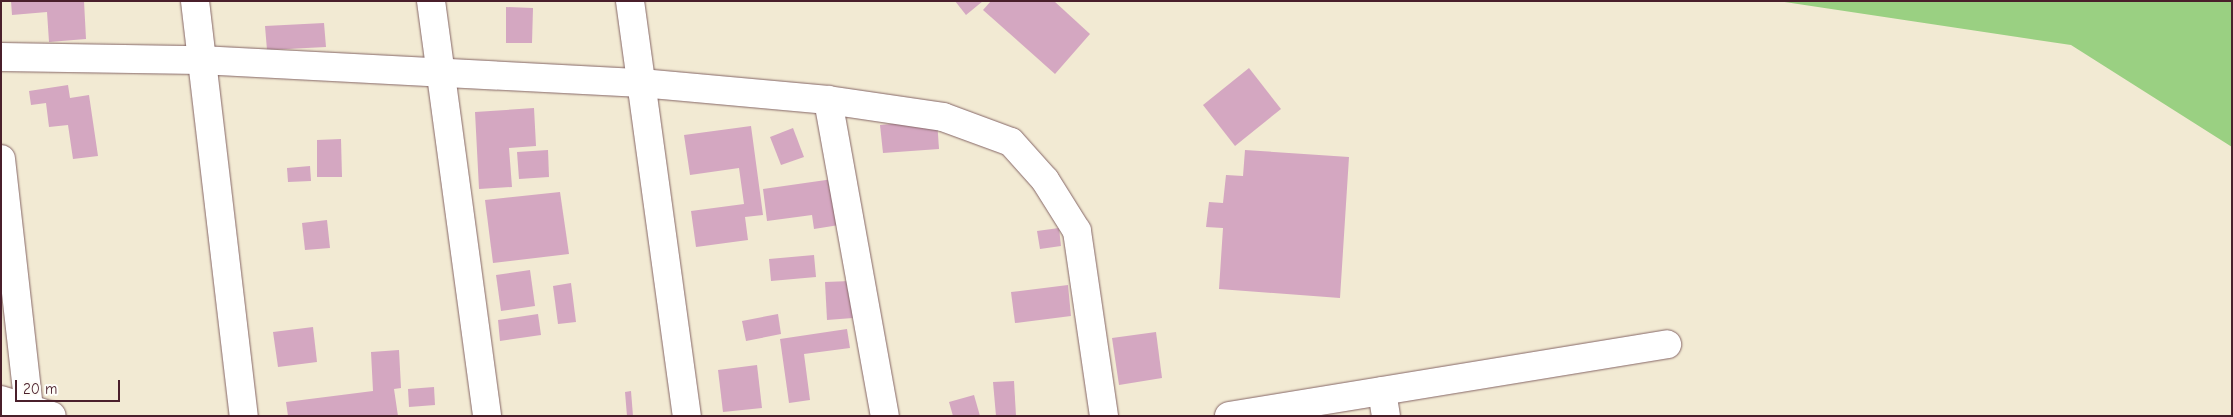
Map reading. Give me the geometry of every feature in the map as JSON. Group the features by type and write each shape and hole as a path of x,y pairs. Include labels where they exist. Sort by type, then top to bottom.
{"street":[{"path":"195,1 200,60 244,416"},
{"path":"431,1 487,416"},
{"path":"630,1 687,416"},
{"path":"1,56 200,60 641,83 828,100 943,117 1011,142 1045,180 1076,231 1104,416"},
{"path":"828,100 885,416"},
{"path":"1,159 37,413 1,400"},
{"path":"1229,416 1384,403 1667,344"}],"green space":[{"path":"1778,1 2232,1 2232,147 2071,45"}],"building":[{"path":"11,1 84,1 86,39 49,42 47,12 12,15"},
{"path":"955,1 983,1 966,15"},
{"path":"991,1 1054,1 1090,34 1055,74 983,10"},
{"path":"506,7 533,8 532,43 506,43"},
{"path":"324,23 326,47 267,50 265,26"},
{"path":"1249,68 1281,109 1235,146 1203,105"},
{"path":"68,85 70,98 89,95 98,156 73,159 68,125 49,127 46,103 31,105 29,91"},
{"path":"534,108 536,146 509,148 512,187 479,189 475,112"},
{"path":"937,120 939,149 883,153 880,125"},
{"path":"751,126 763,215 745,217 748,240 696,247 691,211 744,204 739,168 690,175 684,135"},
{"path":"793,128 804,157 781,165 770,137"},
{"path":"341,139 342,177 317,177 317,140"},
{"path":"548,150 549,177 519,179 517,152"},
{"path":"1245,150 1349,157 1340,298 1219,289 1223,228 1206,227 1209,202 1223,203 1226,175 1243,176"},
{"path":"310,166 311,181 288,182 287,168"},
{"path":"833,179 839,225 814,229 812,215 767,221 763,189"},
{"path":"560,192 569,254 493,263 485,200"},
{"path":"327,220 330,248 305,250 302,223"},
{"path":"1059,228 1061,246 1040,249 1037,231"},
{"path":"814,255 816,277 771,281 769,259"},
{"path":"530,270 535,306 501,311 496,275"},
{"path":"851,281 853,318 827,320 825,282"},
{"path":"571,283 576,322 558,324 553,286"},
{"path":"1068,285 1071,316 1015,323 1011,292"},
{"path":"538,314 541,335 500,341 498,320"},
{"path":"778,314 781,334 746,341 742,321"},
{"path":"313,327 317,362 278,367 273,332"},
{"path":"847,329 850,348 804,354 810,400 789,403 780,339"},
{"path":"1156,332 1162,378 1119,385 1112,338"},
{"path":"399,350 401,388 394,389 398,416 288,416 286,402 373,391 371,352"},
{"path":"757,365 762,408 723,412 718,370"},
{"path":"1014,381 1016,416 996,416 993,382"},
{"path":"434,387 435,405 409,407 408,389"},
{"path":"631,391 633,416 627,416 625,392"},
{"path":"974,395 980,416 953,416 949,402"}]}
